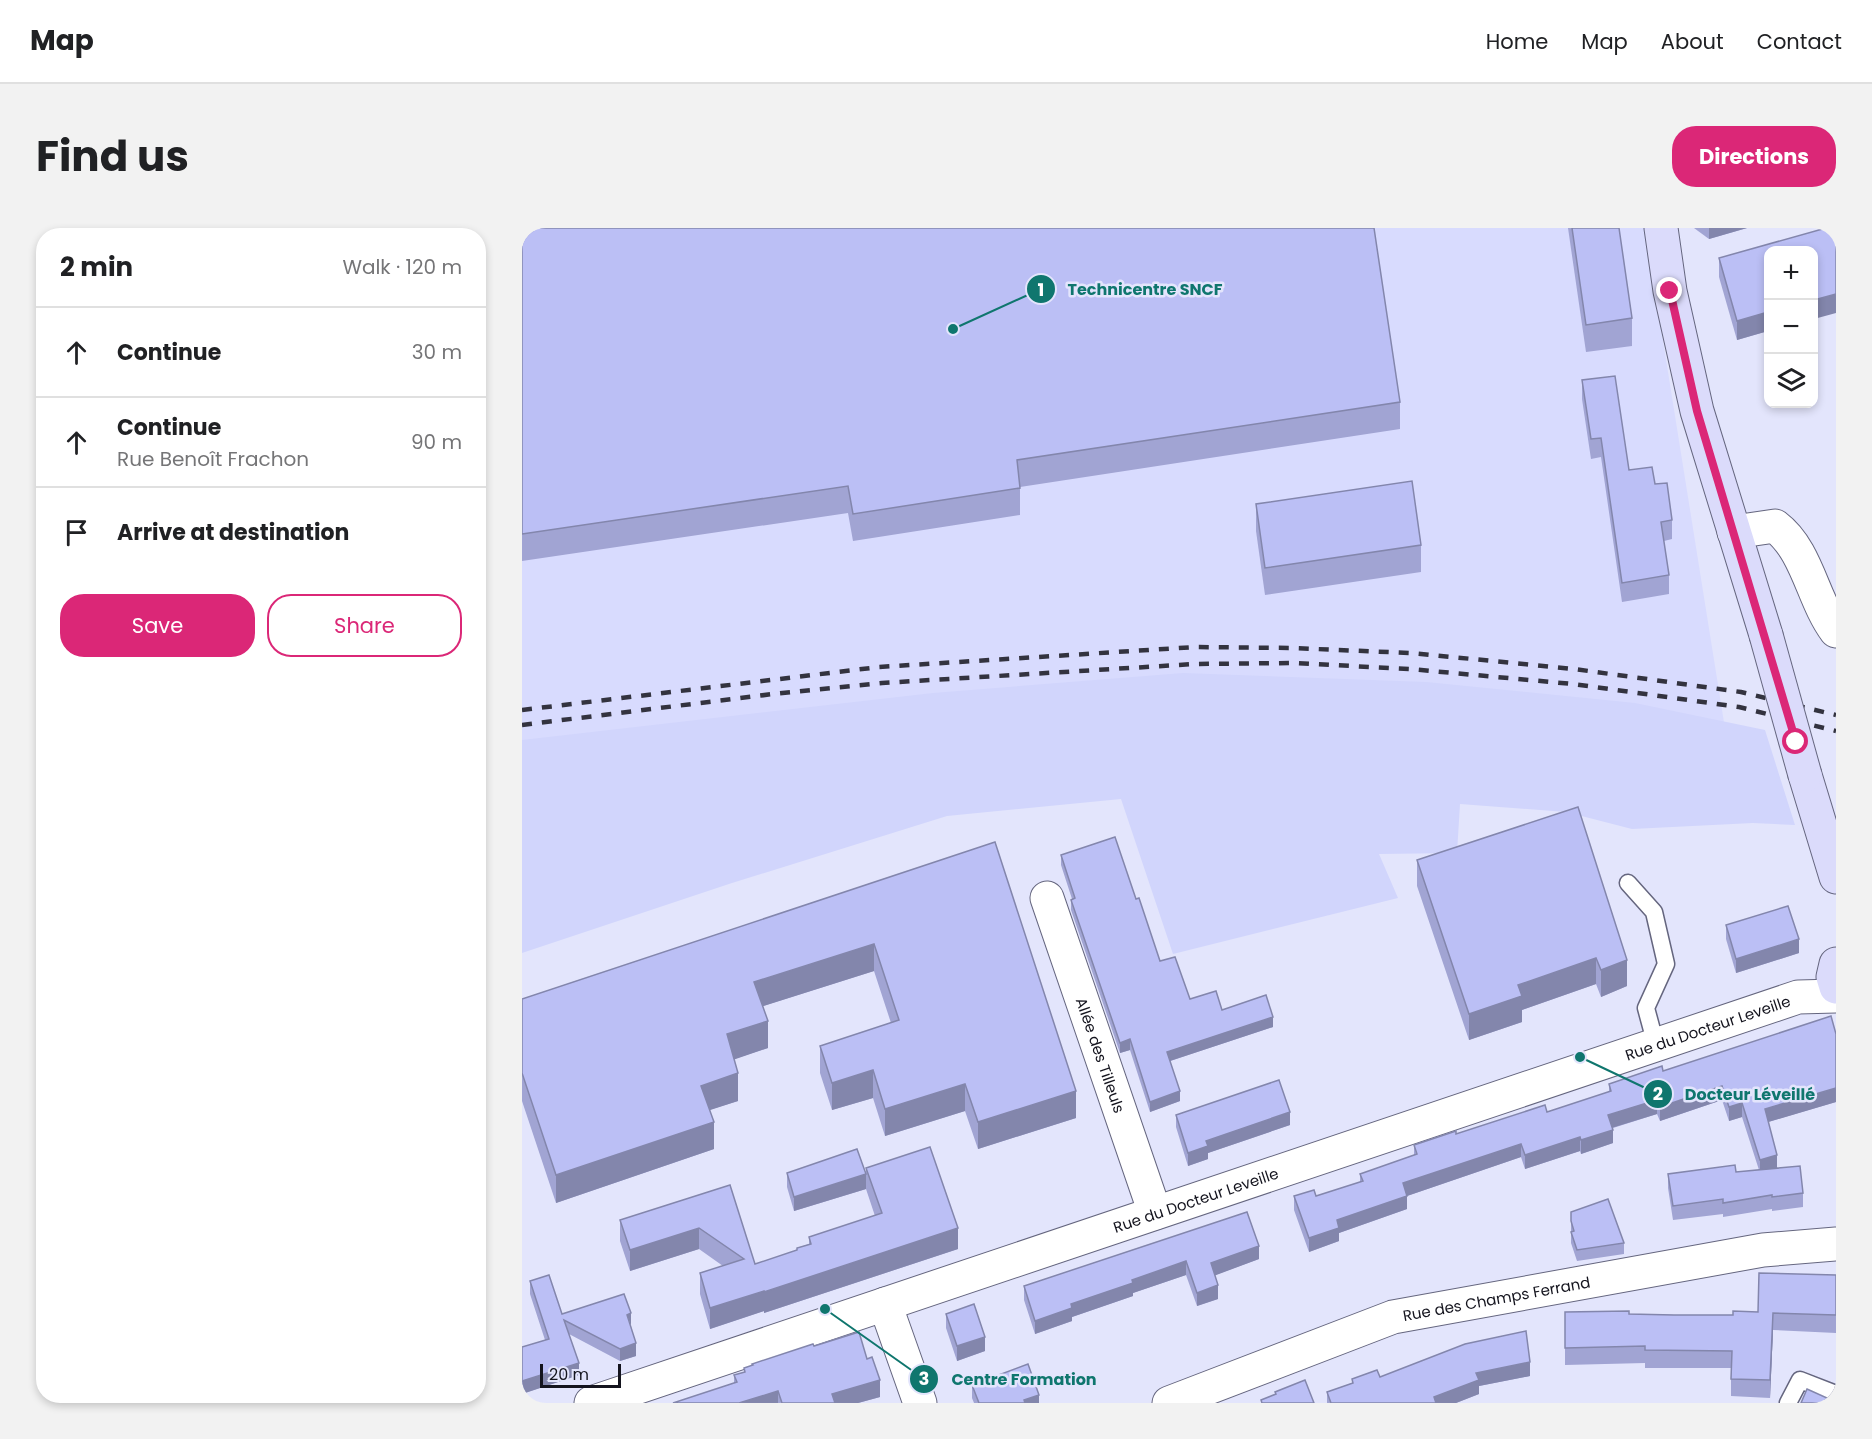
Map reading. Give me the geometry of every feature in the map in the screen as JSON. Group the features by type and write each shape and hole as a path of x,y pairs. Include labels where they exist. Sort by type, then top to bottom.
{"main road":[{"path":"1660,228 1670,291 1697,411 1766,635 1836,877"}],"street":[{"path":"1734,532 1775,526 1785,534 1800,558 1815,594 1836,631"},
{"name":"Allée des Tilleuls","path":"1047,898 1155,1213"},
{"name":"Rue du Docteur Leveille","path":"591,1403 1798,997 1835,979"},
{"name":"Rue des Champs Ferrand","path":"1169,1403 1393,1317 1763,1250 1836,1244"},
{"path":"885,1304 920,1403"}],"lane":[{"path":"1628,884 1654,912 1666,964 1647,1008 1656,1045"},
{"path":"1788,1403 1800,1380 1836,1394"}],"shaded area":[{"path":"522,228 1645,228 1730,760 522,782"},
{"path":"1183,673 1426,682 1635,703 1765,730 1795,825 1753,823 1632,829 1566,812 1460,804 1457,853 1379,854 1398,898 1173,954 1121,799 947,816 732,883 522,953 522,740 933,693"}],"building":[{"path":"522,228 1374,228 1400,402 1017,460 1020,488 853,514 848,486 522,534"},
{"path":"1572,228 1619,228 1632,318 1586,325"},
{"path":"1826,228 1836,228 1836,294 1818,299 1818,246 1764,246 1764,313 1737,321 1719,258"},
{"path":"1615,376 1629,470 1652,467 1655,484 1667,483 1672,520 1661,522 1669,575 1622,583 1601,438 1591,439 1582,380"},
{"path":"1412,481 1421,545 1265,568 1256,504"},
{"path":"1578,807 1627,960 1601,970 1596,958 1518,985 1522,996 1469,1014 1417,860"},
{"path":"1115,837 1160,961 1175,957 1190,999 1216,991 1222,1010 1266,995 1273,1017 1167,1052 1180,1091 1150,1102 1130,1039 1120,1043 1071,900 1075,898 1061,855"},
{"path":"995,842 1076,1091 978,1122 965,1084 885,1109 873,1070 832,1083 820,1046 899,1020 874,944 754,982 768,1021 727,1034 738,1073 701,1086 714,1122 556,1175 522,1073 522,999"},
{"path":"1788,906 1799,939 1736,959 1726,925"},
{"path":"1831,1016 1836,1034 1836,1088 1765,1109 1777,1155 1760,1160 1742,1103 1729,1107 1722,1086 1660,1107 1657,1100 1608,1115 1613,1130 1581,1140 1580,1137 1525,1155 1521,1144 1403,1183 1407,1196 1337,1220 1339,1228 1309,1238 1294,1196 1314,1190 1316,1196 1363,1181 1360,1174 1417,1154 1414,1145 1545,1105 1547,1112 1611,1091 1609,1084 1662,1066 1663,1071"},
{"path":"1279,1080 1290,1112 1206,1141 1208,1146 1188,1153 1176,1115"},
{"path":"930,1147 958,1228 710,1308 700,1273 744,1259 699,1228 630,1250 620,1220 730,1185 755,1264 811,1244 809,1237 882,1213 866,1168"},
{"path":"857,1149 866,1174 794,1197 787,1173"},
{"path":"1735,1165 1736,1172 1800,1166 1803,1193 1772,1197 1772,1195 1723,1203 1723,1199 1673,1206 1668,1174"},
{"path":"1608,1199 1624,1243 1577,1250 1571,1232 1574,1231 1571,1212"},
{"path":"1247,1212 1259,1246 1211,1263 1218,1285 1197,1293 1186,1261 1132,1280 1133,1283 1071,1304 1072,1308 1035,1321 1024,1286"},
{"path":"1759,1273 1836,1275 1836,1315 1773,1313 1770,1380 1731,1379 1732,1351 1645,1350 1645,1346 1565,1348 1565,1312 1629,1311 1629,1314 1733,1315 1733,1311 1758,1312"},
{"path":"549,1275 562,1314 624,1294 631,1313 627,1315 636,1343 620,1349 564,1320 579,1363 522,1381 522,1347 549,1339 530,1281"},
{"path":"974,1304 985,1337 957,1346 946,1314"},
{"path":"1526,1331 1530,1362 1476,1373 1479,1380 1434,1397 1436,1403 1331,1403 1327,1392 1353,1383 1352,1379 1377,1370 1380,1377 1465,1344"},
{"path":"859,1332 867,1359 872,1357 880,1380 832,1394 835,1403 782,1403 778,1391 739,1403 673,1403 737,1382 734,1375 745,1372 744,1368 752,1364"},
{"path":"1028,1364 1039,1395 1024,1400 1025,1403 979,1403 972,1385"},
{"path":"1305,1380 1314,1403 1262,1403 1261,1400 1276,1394 1275,1392"},
{"path":"1807,1389 1836,1402 1836,1403 1801,1403"}],"railway":[{"path":"522,710 879,667 1196,647 1411,653 1574,669 1741,692 1836,715"},
{"path":"522,725 882,683 1195,664 1293,663 1410,669 1573,684 1739,707 1836,731"}],"place":[{"name":"Technicentre SNCF","path":"953,329"},
{"name":"Docteur Léveillé","path":"1580,1057"},
{"name":"Centre Formation","path":"825,1309"}],"route":[{"path":"1670,291 1697,411 1766,635 1796,742"}]}
